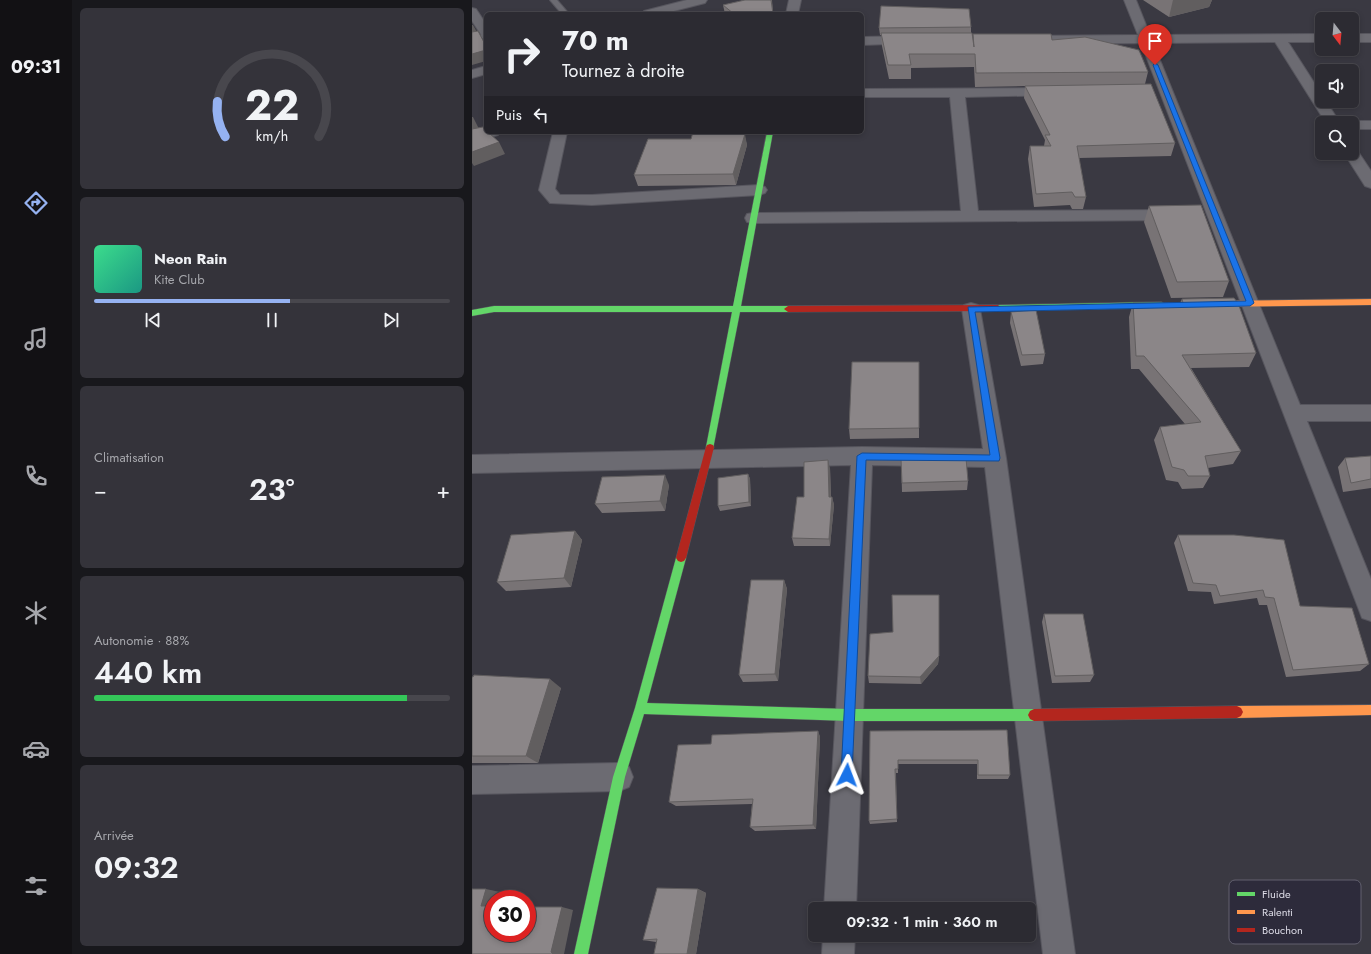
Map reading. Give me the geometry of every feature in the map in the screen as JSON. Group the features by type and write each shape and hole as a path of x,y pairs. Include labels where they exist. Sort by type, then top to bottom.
{"street":[{"path":"654,12 686,2 701,0"},
{"path":"792,12 795,0"},
{"path":"1130,0 1145,39 1158,91 1202,215 1250,303 1371,610"},
{"path":"472,12 484,31"},
{"path":"1279,38 1329,116"},
{"path":"1012,40 1315,38"},
{"path":"1359,38 1371,38"},
{"path":"864,41 925,40"},
{"path":"472,74 484,71"},
{"path":"957,92 970,216"},
{"path":"864,93 1065,92"},
{"path":"1359,125 1371,125"},
{"path":"472,138 486,134"},
{"path":"560,134 547,190 556,200 592,200 759,190"},
{"path":"581,954 619,777 640,708 708,459 770,134"},
{"path":"1356,160 1371,183"},
{"path":"754,218 1202,215"},
{"path":"1194,304 1371,302"},
{"path":"472,313 494,309 737,307 971,309 1171,305"},
{"path":"971,309 996,458 1059,954"},
{"path":"1293,413 1371,413"},
{"path":"472,464 862,456 996,458"},
{"path":"840,902 862,456"},
{"path":"640,708 849,715 1029,715 1371,710"},
{"path":"472,780 619,777"},
{"path":"838,954 839,942"}],"lane":[{"path":"553,0 564,12"},
{"path":"472,39 484,35"}],"building":[{"path":"745,0 771,0 773,12 732,12 723,5"},
{"path":"881,6 969,9 971,27 879,28"},
{"path":"478,31 484,42 484,51 472,54 472,32"},
{"path":"881,33 972,33 974,47 973,34 1051,34 1052,40 1085,37 1139,50 1148,72 976,73 975,54 909,54 911,65 888,65"},
{"path":"1151,84 1175,143 1077,146 1086,197 1075,197 1072,192 1036,194 1030,146 1051,146 1045,135 1050,135 1025,86"},
{"path":"483,127 484,134 490,134 499,142 472,152 472,129"},
{"path":"692,134 745,134 733,174 634,175 648,139 691,139"},
{"path":"1201,205 1229,281 1177,282 1149,206"},
{"path":"1234,298 1238,303 1256,353 1182,355 1241,451 1205,456 1210,476 1188,476 1184,470 1172,467 1160,427 1201,422 1144,356 1136,356 1133,303 1183,303 1182,299"},
{"path":"1036,310 1045,354 1022,355 1011,312"},
{"path":"852,362 919,362 919,428 849,429"},
{"path":"1371,456 1371,479 1351,483 1345,458"},
{"path":"966,458 968,481 902,483 901,459"},
{"path":"828,460 829,497 832,497 829,539 792,538 797,497 804,497 804,462"},
{"path":"748,474 749,502 718,506 718,478"},
{"path":"665,475 660,501 595,504 602,477"},
{"path":"575,531 564,578 497,582 511,535"},
{"path":"1178,535 1234,535 1284,540 1300,606 1352,608 1369,664 1293,670 1274,598 1265,597 1263,590 1220,596 1216,585 1193,583"},
{"path":"751,580 784,580 775,674 739,675"},
{"path":"892,595 939,595 939,656 920,677 868,676 870,634 893,632"},
{"path":"1044,614 1083,614 1094,675 1055,676"},
{"path":"474,675 550,679 526,756 472,756 472,677"},
{"path":"1007,730 1010,775 978,775 978,760 898,760 898,769 895,769 897,819 869,821 870,731"},
{"path":"818,731 813,825 750,827 753,799 669,802 678,745 711,744 712,735"},
{"path":"657,888 698,889 687,954 654,954 657,939 643,940"},
{"path":"472,889 486,889 484,890 481,906 484,906 484,942 536,942 536,907 562,907 551,952 553,954 472,954"}],"traffic: fast":[{"path":"710,447 770,134"},
{"path":"998,308 1162,305"},
{"path":"472,313 494,309 788,309"},
{"path":"581,954 619,777 640,708 681,558"},
{"path":"640,708 849,715 1034,715"}],"traffic: slow":[{"path":"1208,304 1371,302"},
{"path":"1237,712 1371,710"}],"traffic: jam":[{"path":"788,309 998,308"},
{"path":"681,558 710,447"},
{"path":"1034,715 1237,712"}],"route":[{"path":"847,775 862,456 996,458 971,309 1250,303 1155,65"}]}
